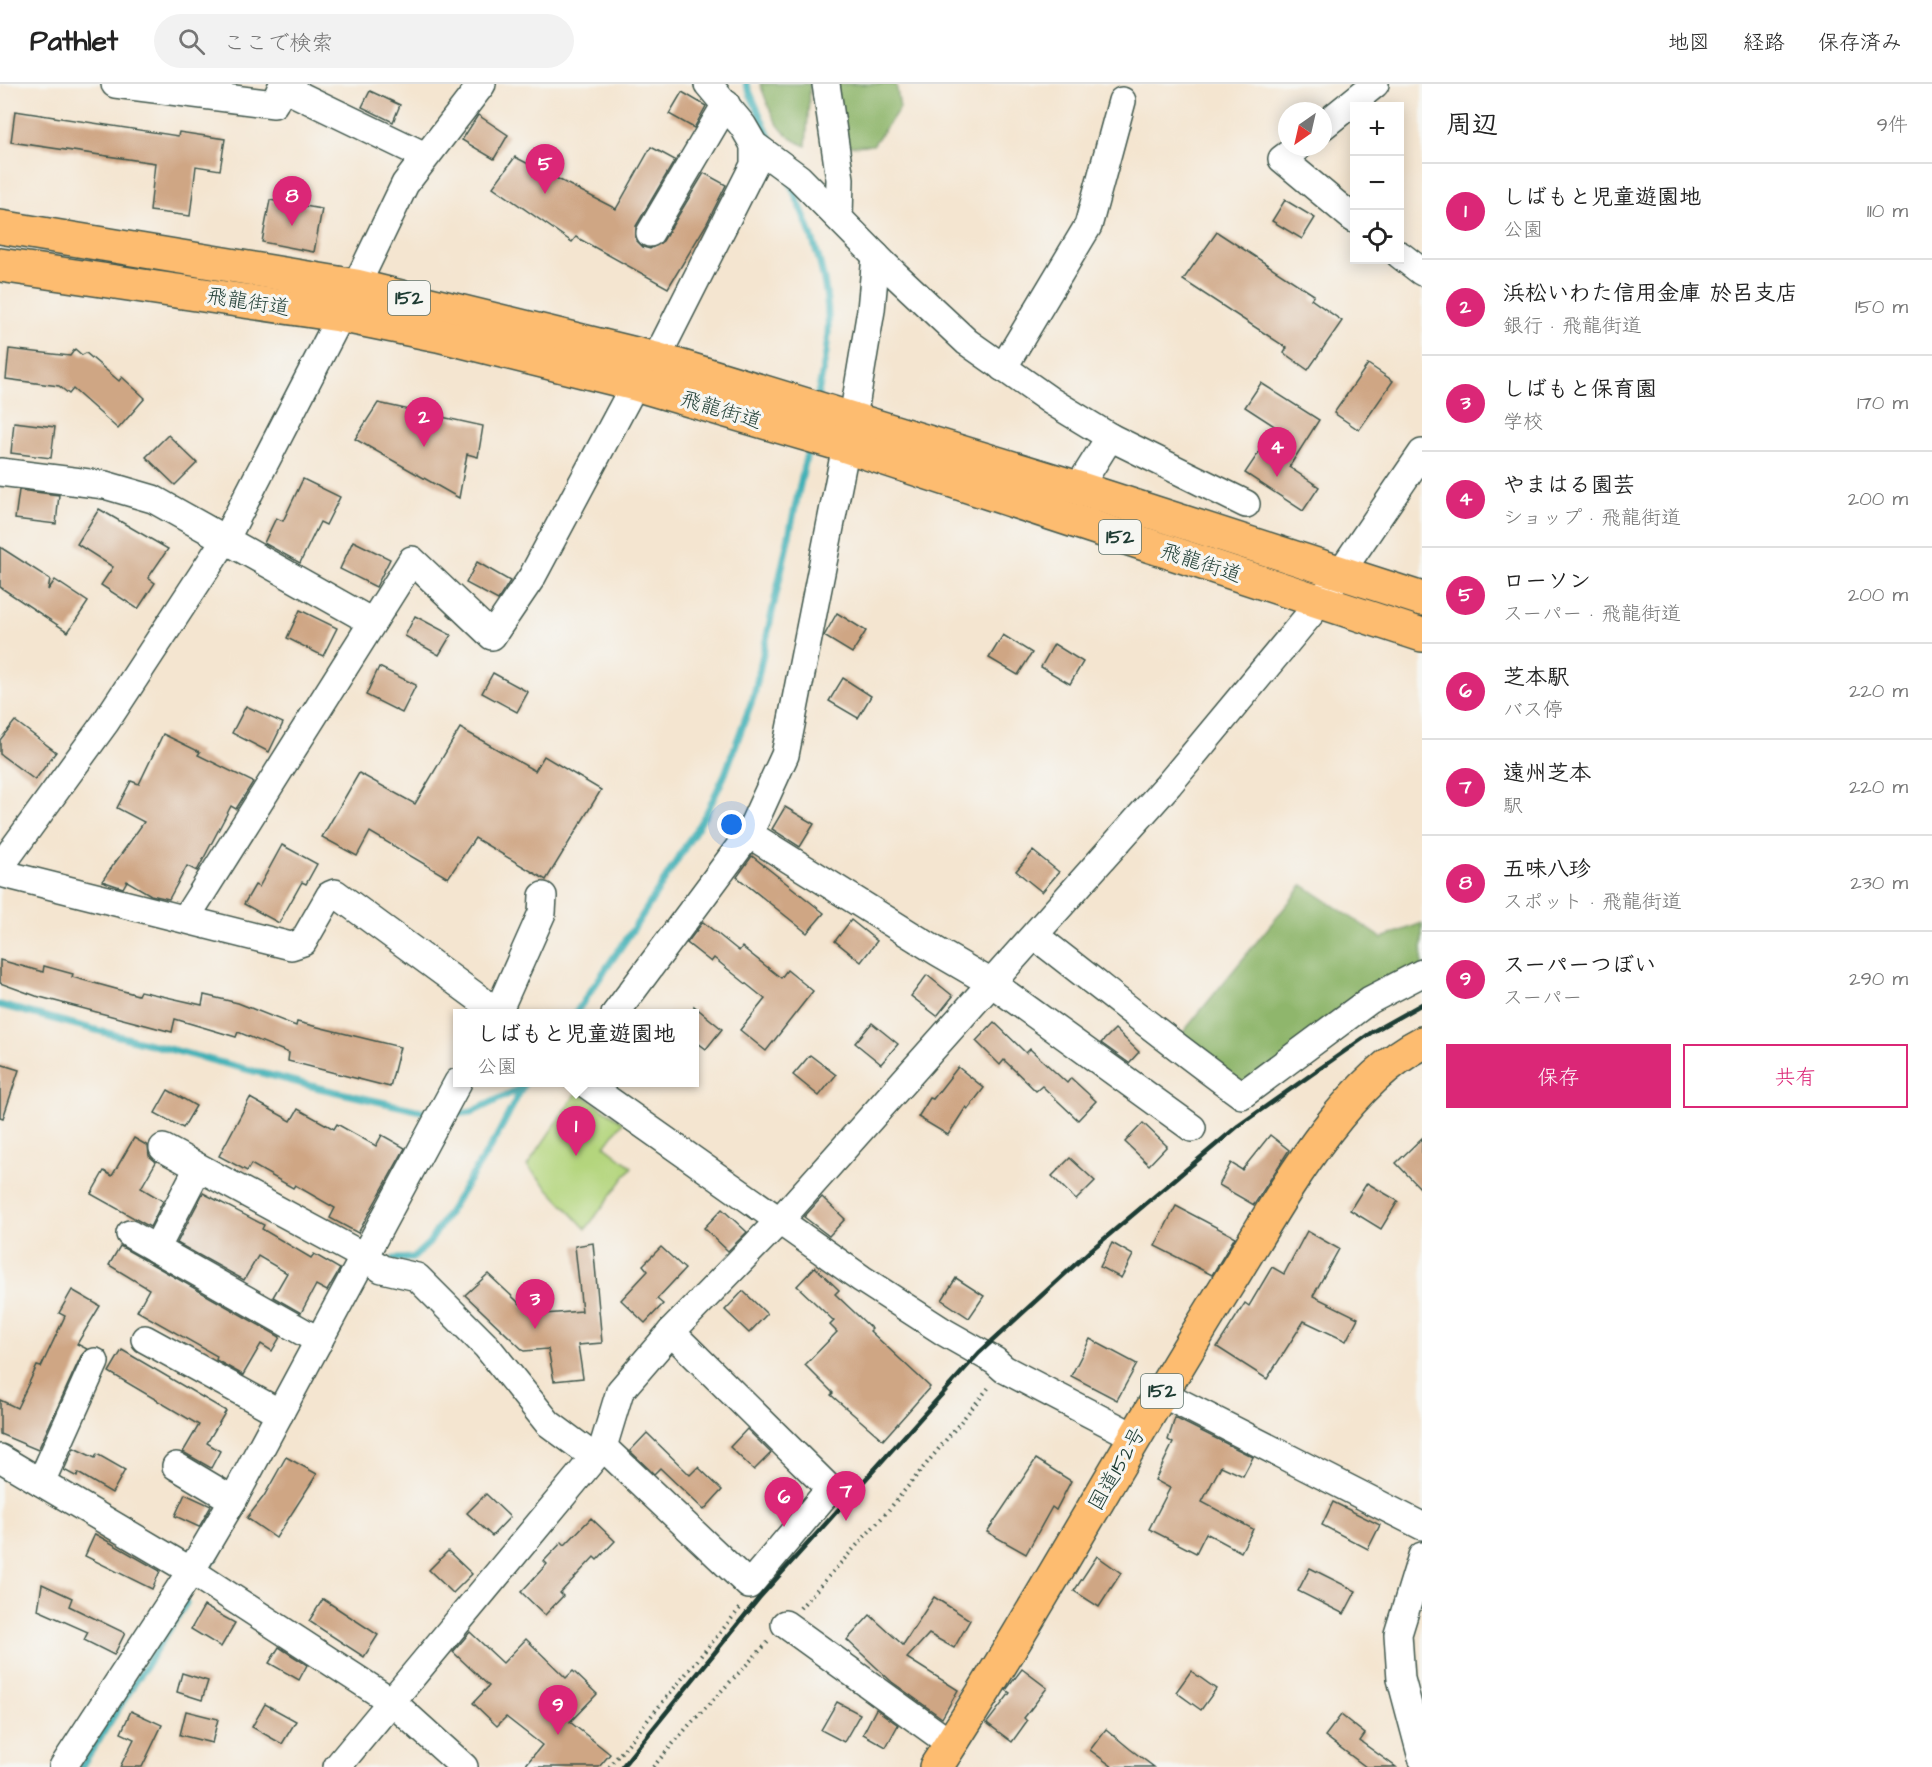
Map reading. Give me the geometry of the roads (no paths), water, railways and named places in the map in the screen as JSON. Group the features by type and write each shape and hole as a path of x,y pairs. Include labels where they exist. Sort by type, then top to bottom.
{"highway":[{"name":"飛龍街道","path":"0,227 356,286 656,358 1058,517 1422,635"},
{"name":"飛龍街道","path":"0,265 339,315 438,335 635,384 826,426 1078,488 1422,599"},
{"name":"国道152号","path":"944,1755 1161,1393 1280,1201 1343,1107 1369,1081 1422,1043"}],"street":[{"path":"115,84 274,104 283,86 425,156"},
{"path":"0,867 105,723 225,540 339,315 356,286 390,212 425,156 482,84"},
{"path":"708,84 726,104 758,148 799,178 876,256 967,342 1110,437 1246,504"},
{"path":"826,84 840,179 839,217"},
{"path":"1332,119 1375,84"},
{"path":"1003,368 1088,226 1122,101"},
{"path":"650,233 726,104"},
{"path":"656,358 754,165 758,148"},
{"path":"1286,156 1282,159 1350,216"},
{"path":"619,1009 748,834 784,755 826,426 871,310 876,256"},
{"path":"1404,258 1422,272"},
{"path":"186,918 412,560 492,636 532,577 635,384"},
{"path":"1078,488 1110,437"},
{"path":"337,1767 598,1452 620,1391 671,1332 780,1220 993,984 1169,784 1321,601 1422,453"},
{"path":"0,472 105,485 153,500 372,622"},
{"path":"748,834 993,984 1192,1128"},
{"path":"0,873 278,943 298,945 307,937 330,895 335,893 493,1009"},
{"path":"500,1009 542,914 543,896"},
{"path":"1035,936 1116,998 1169,1043 1242,1095 1370,1000 1422,973"},
{"path":"589,1087 862,1279 944,1332 995,1360 1004,1369 1135,1437"},
{"path":"63,1767 200,1577 233,1500 292,1405 319,1341 367,1268 452,1091"},
{"path":"163,1148 367,1268 417,1277 487,1347 548,1424 598,1452 749,1585 830,1489 671,1332"},
{"path":"156,1249 198,1168"},
{"path":"130,1234 319,1341"},
{"path":"145,1339 292,1405"},
{"path":"41,1482 95,1362"},
{"path":"1161,1393 1422,1526"},
{"path":"0,1458 200,1577 391,1701 464,1767"},
{"path":"176,1466 233,1500"},
{"path":"1422,1556 1398,1634 1401,1679 1422,1758"},
{"path":"785,1624 944,1755"}],"waterway":[{"path":"746,84 774,147"},
{"path":"791,185 814,243 827,303 827,345 817,400"},
{"path":"578,1009 640,919 707,812 725,774 754,695 809,444"},
{"path":"0,1005 319,1088 434,1114"},
{"path":"394,1259 413,1258 429,1243 496,1138 522,1087"},
{"path":"448,1115 472,1112 521,1088"},
{"path":"205,1574 233,1526"},
{"path":"81,1767 186,1603"}],"railway":[{"path":"622,1767 759,1598 979,1353 1091,1250 1238,1126 1372,1032 1422,1004"}],"place":[{"name":"ローソン","path":"545,194"},
{"name":"五味八珍","path":"292,226"},
{"name":"浜松いわた信用金庫 於呂支店","path":"424,447"},
{"name":"やまはる園芸","path":"1277,477"},
{"name":"しばもと児童遊園地","path":"576,1156"},
{"name":"しばもと保育園","path":"535,1329"},
{"name":"遠州芝本","path":"846,1521"},
{"name":"芝本駅","path":"784,1527"},
{"name":"スーパーつぼい","path":"558,1735"}]}
